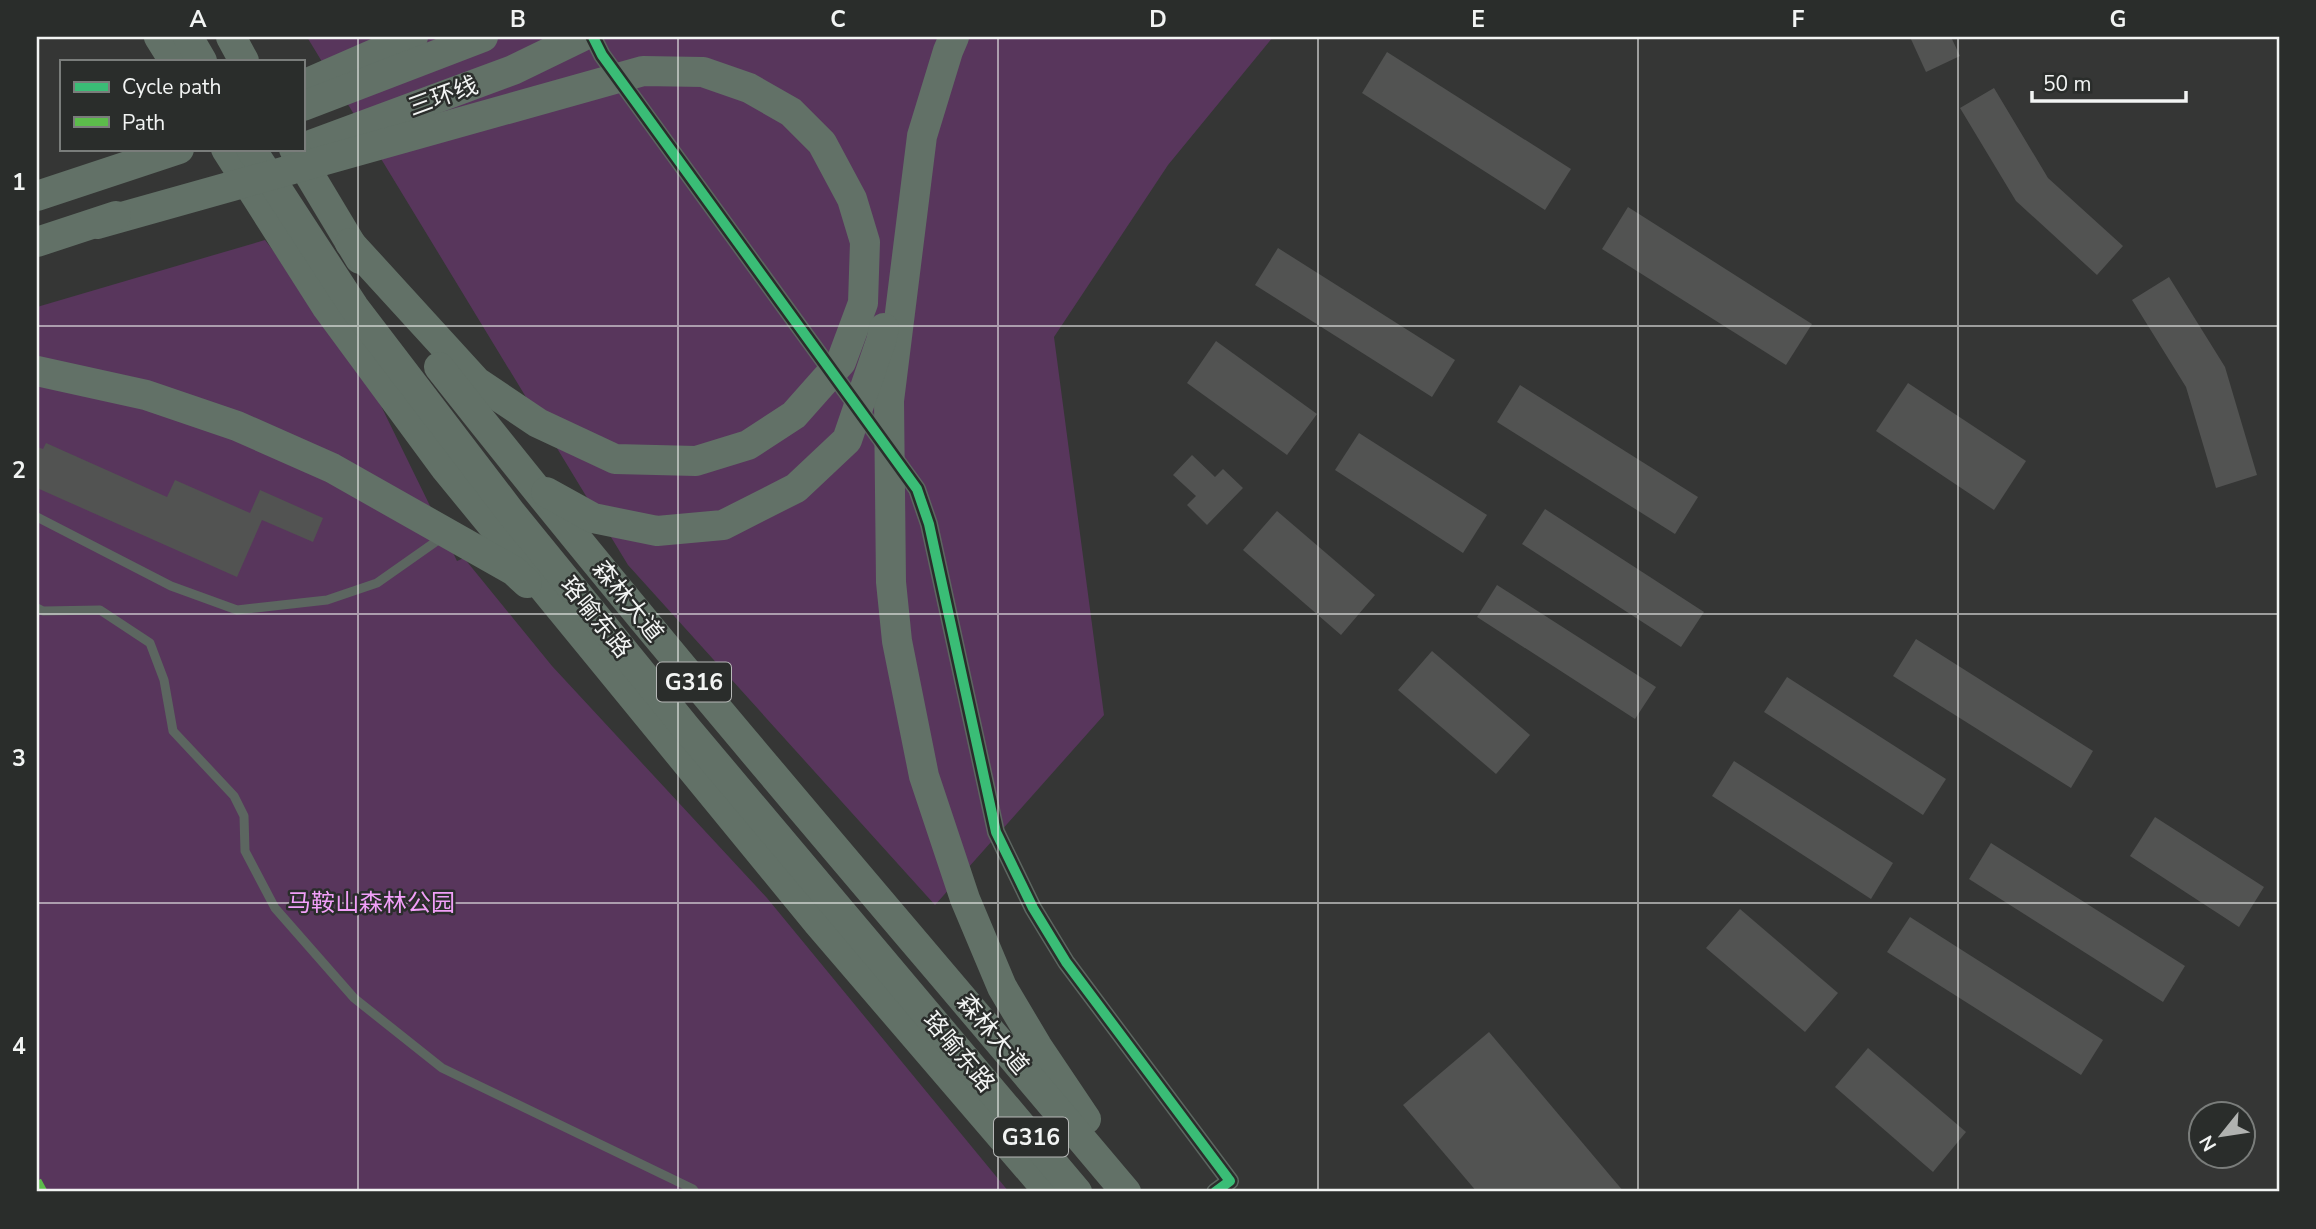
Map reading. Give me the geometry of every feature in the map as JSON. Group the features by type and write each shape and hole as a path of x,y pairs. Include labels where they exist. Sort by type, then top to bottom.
{"highway":[{"path":"159,37 173,60"},
{"path":"188,37 201,60"},
{"path":"231,37 244,60"},
{"path":"238,37 245,60"},
{"path":"304,85 413,37"},
{"name":"三环线","path":"304,106 483,37"},
{"name":"三环线","path":"304,147 513,70 581,37"},
{"path":"397,365 474,437 545,491 593,518 657,531 723,525 796,488 846,440 881,341 922,136 954,37"},
{"path":"97,224 643,71 703,72 750,88 791,112 822,143 852,199 865,242 863,303 841,362 794,415 748,446 696,461 615,459 538,423 477,382 350,243"},
{"path":"922,136 889,401 891,582 897,641 924,776 965,899 1002,986 1037,1046 1134,1192"},
{"path":"82,183 157,150"},
{"path":"37,196 176,150"},
{"name":"G316","path":"227,150 326,306 446,469 468,517 1049,1192"},
{"name":"珞喻东路","path":"252,150 354,307 512,514 687,729 1077,1192"},
{"name":"森林大道","path":"294,150 376,287 537,491 711,702 1126,1192"},
{"name":"三环线","path":"37,242 97,224 296,150"},
{"path":"37,371 146,395 237,426 331,468 514,571 601,642 687,729"}],"street":[{"path":"593,37 602,55 917,489 929,524 996,832 1033,908 1066,962 1230,1181 1215,1192"}],"lane":[{"path":"37,517 171,586 237,610 327,600 377,583 468,517"},
{"path":"37,608 43,611 100,610 150,643 164,680 173,731 234,796 244,816 245,851 275,908 354,998 442,1068 695,1192"}],"green space":[{"path":"307,37 1273,37 1168,165 1054,337 1104,715 935,905 628,565"},
{"name":"马鞍山森林公园","path":"265,240 361,365 457,561 464,558 552,666 767,898 1009,1192 37,1192 37,307"}],"building":[{"path":"1910,37 1951,37 1960,56 1926,72"},
{"path":"1387,52 1571,169 1545,210 1362,93"},
{"path":"1994,88 2048,178 2123,246 2097,275 2016,201 1960,108"},
{"path":"1628,207 1812,324 1786,365 1602,249"},
{"path":"1278,248 1455,360 1432,397 1255,285"},
{"path":"2169,277 2225,367 2257,475 2216,488 2186,387 2132,300"},
{"path":"1216,341 1317,414 1287,455 1187,383"},
{"path":"1908,383 2026,461 1994,510 1876,431"},
{"path":"1520,385 1698,497 1675,534 1497,422"},
{"path":"1359,433 1487,515 1463,553 1335,470"},
{"path":"46,443 167,497 175,480 250,513 260,490 323,518 313,542 262,520 237,577 37,488 37,447 43,449"},
{"path":"1192,455 1215,477 1223,469 1243,488 1207,525 1187,505 1196,496 1173,475"},
{"path":"1545,509 1704,612 1681,647 1522,544"},
{"path":"1277,511 1375,595 1341,635 1243,550"},
{"path":"1497,585 1656,687 1635,719 1477,617"},
{"path":"1916,639 2093,751 2071,788 1893,676"},
{"path":"1432,651 1530,735 1496,774 1398,690"},
{"path":"1787,677 1946,779 1923,815 1764,712"},
{"path":"1734,761 1893,863 1871,899 1712,796"},
{"path":"2155,817 2264,887 2239,927 2130,856"},
{"path":"1991,843 2185,966 2163,1002 1969,879"},
{"path":"1740,909 1838,993 1805,1032 1706,948"},
{"path":"1910,917 2103,1040 2081,1075 1887,952"},
{"path":"1489,1032 1624,1192 1477,1192 1403,1105"},
{"path":"1868,1048 1966,1132 1933,1172 1835,1087"}],"marked path":[{"path":"37,1181 43,1192"}],"cycle path":[{"path":"593,37 602,55 917,489 929,524 996,832 1033,908 1066,962 1230,1181 1215,1192"}]}
